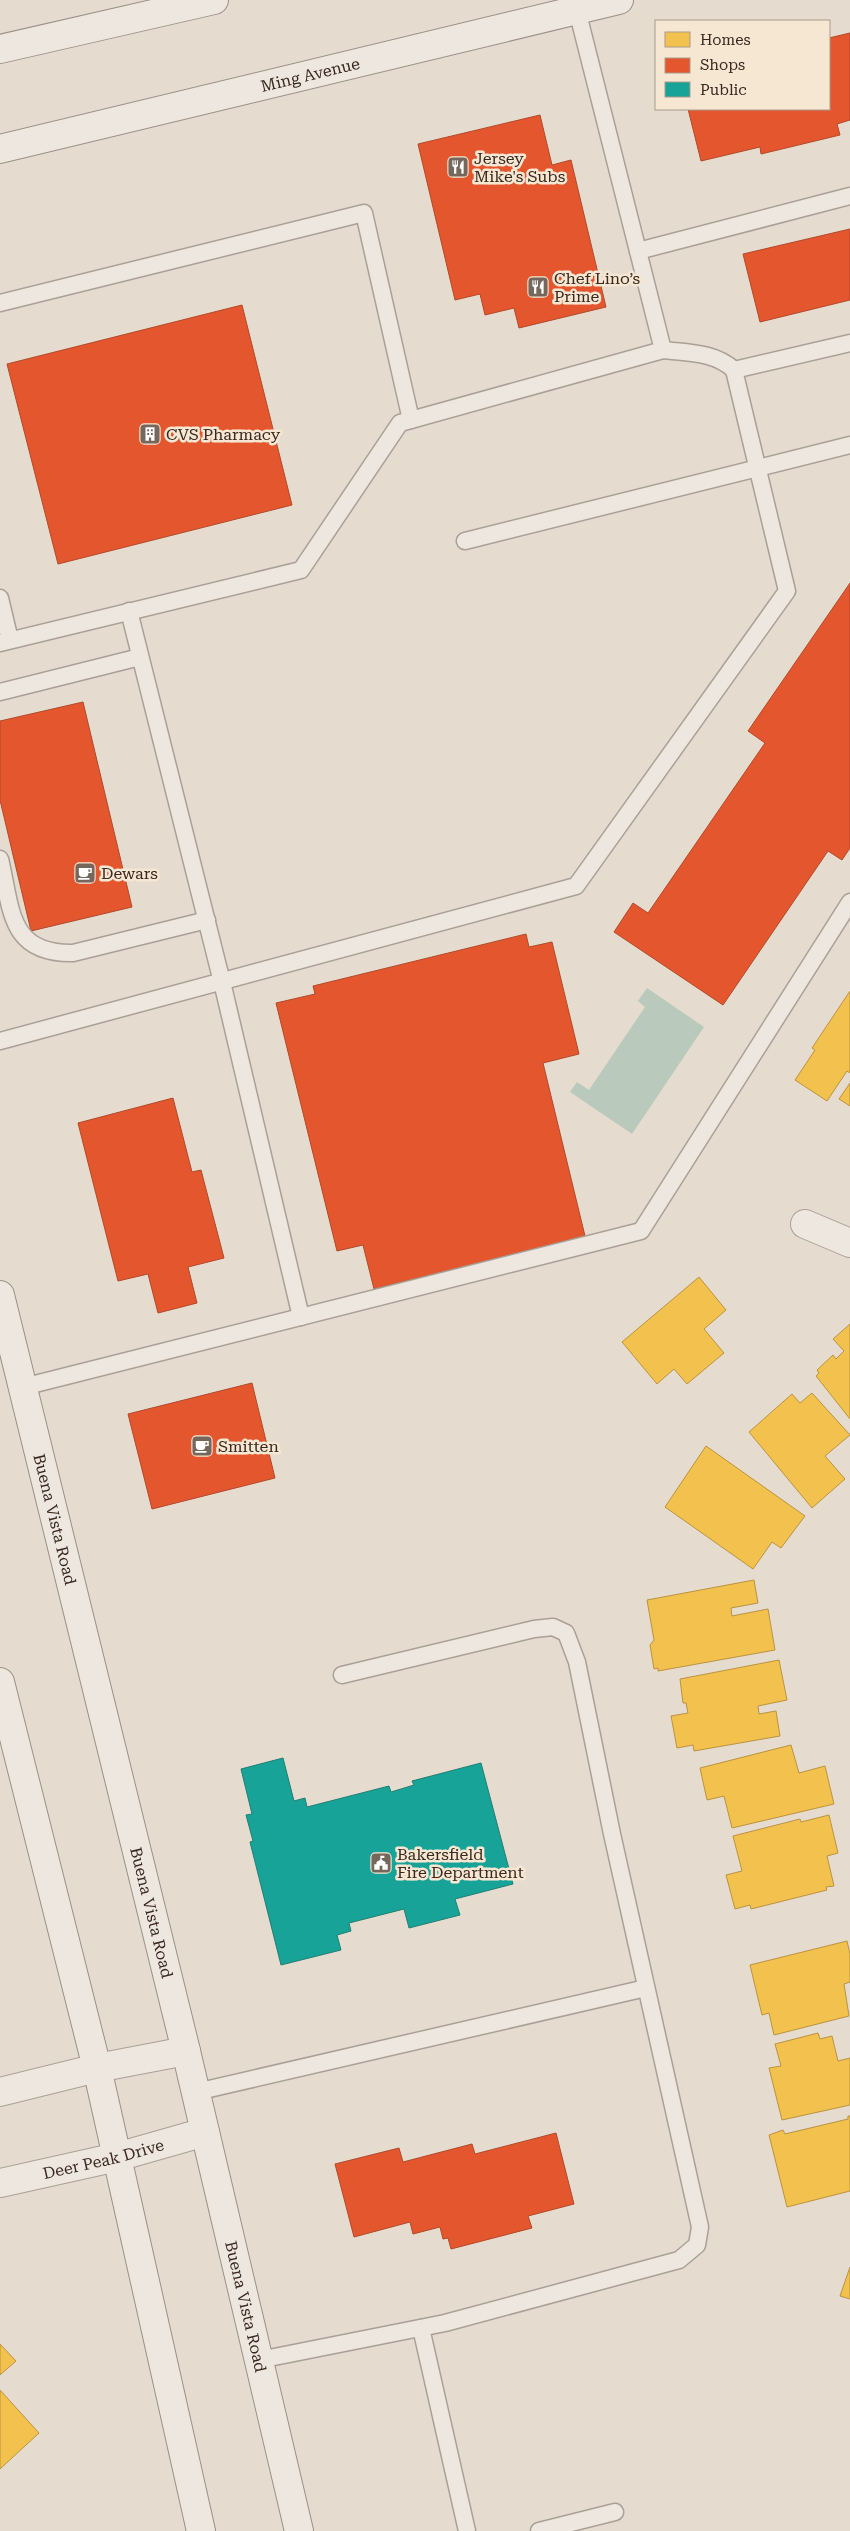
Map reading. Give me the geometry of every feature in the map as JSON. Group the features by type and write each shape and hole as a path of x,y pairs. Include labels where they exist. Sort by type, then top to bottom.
{"main road":[{"path":"0,49 214,0"},
{"name":"Ming Avenue","path":"0,149 581,5 619,0"},
{"path":"805,1224 850,1244"},
{"name":"Buena Vista Road","path":"0,1295 206,2132 299,2531"},
{"path":"0,1682 97,2068 202,2531"},
{"path":"0,2092 97,2068 186,2051"},
{"name":"Deer Peak Drive","path":"0,2183 117,2157 206,2132"}],"lane":[{"path":"581,5 663,350"},
{"path":"638,251 850,196"},
{"path":"0,303 364,213 411,420"},
{"path":"734,370 850,343"},
{"path":"0,598 5,642 301,570 400,424 663,350 714,357 725,361 734,370 787,591 576,886 0,1041"},
{"path":"465,541 850,445"},
{"path":"129,612 207,920 302,1317"},
{"path":"0,692 140,657"},
{"path":"0,859 15,924 25,940 41,949 56,953 73,953 207,920"},
{"path":"23,1387 641,1232 850,902"},
{"path":"259,2360 421,2328 679,2260 697,2246 700,2227 646,1988 577,1662 566,1633 553,1627 534,1629 342,1675"},
{"path":"196,2092 646,1988"},
{"path":"421,2328 467,2531"},
{"path":"540,2531 615,2512"}],"shaded area":[{"path":"647,988 704,1027 632,1134 570,1092 577,1082 589,1090 645,1007 638,1001"}],"building: Homes":[{"path":"850,991 850,1073 847,1071 827,1101 795,1080 815,1050 812,1048"},
{"path":"850,1083 850,1106 839,1099"},
{"path":"699,1277 726,1310 704,1329 724,1353 687,1384 674,1369 657,1384 622,1342"},
{"path":"850,1324 850,1419 816,1376 819,1373 817,1370 833,1355 836,1359 844,1351 833,1339"},
{"path":"812,1393 850,1435 825,1456 845,1479 812,1508 749,1432 792,1394 800,1403"},
{"path":"706,1446 805,1516 781,1548 772,1542 753,1569 665,1507"},
{"path":"754,1580 758,1603 731,1608 732,1616 768,1609 775,1650 658,1671 658,1668 654,1669 650,1645 654,1640 647,1600"},
{"path":"779,1660 787,1700 758,1706 759,1714 776,1711 780,1736 694,1751 693,1745 677,1748 671,1716 688,1713 686,1703 683,1703 680,1679"},
{"path":"791,1745 799,1773 825,1766 834,1804 732,1828 724,1796 707,1800 700,1768"},
{"path":"829,1815 838,1853 827,1856 834,1886 826,1887 827,1890 751,1909 750,1905 735,1909 726,1875 742,1871 733,1836 800,1819 801,1822"},
{"path":"847,1941 850,1954 850,1982 844,1984 849,2016 774,2035 769,2013 762,2015 750,1965"},
{"path":"818,2033 820,2039 832,2036 838,2061 850,2058 850,2105 782,2120 769,2068 781,2066 775,2044"},
{"path":"848,2116 850,2116 850,2191 787,2207 769,2135 783,2130 785,2134 848,2119"},
{"path":"850,2267 850,2299 840,2296"},
{"path":"0,2344 16,2361 0,2375"},
{"path":"0,2390 39,2433 0,2469"}],"building: Shops":[{"path":"850,33 850,120 837,124 840,135 761,154 760,147 701,161 688,110 830,110 830,38"},
{"path":"540,115 552,165 571,160 606,307 519,328 514,308 485,315 480,294 455,300 418,144"},
{"path":"850,229 850,300 760,322 743,254"},
{"name":"CVS Pharmacy","path":"242,305 292,505 58,564 7,364"},
{"path":"850,583 850,848 842,860 828,851 723,1005 614,932 633,903 648,913 765,743 748,731"},
{"path":"83,702 132,907 31,931 0,800 0,721"},
{"path":"526,934 529,947 552,942 579,1054 543,1063 585,1236 374,1289 363,1245 337,1251 276,1003 315,994 313,986"},
{"path":"173,1098 192,1172 201,1170 224,1258 188,1267 197,1303 158,1313 148,1274 118,1281 78,1123"},
{"name":"Smitten","path":"252,1383 275,1478 152,1509 128,1414"},
{"path":"556,2133 574,2204 528,2216 532,2228 451,2249 448,2238 443,2239 440,2227 413,2234 410,2222 354,2237 335,2164 399,2148 403,2162 472,2144 475,2154"}],"building: Public":[{"name":"Bakersfield Fire Department","path":"283,1758 294,1801 305,1798 307,1807 389,1786 391,1792 414,1785 412,1781 481,1763 513,1884 455,1899 460,1915 409,1928 404,1909 349,1923 351,1931 337,1935 341,1950 281,1965 250,1842 253,1841 246,1815 252,1814 241,1769"}],"place":[{"name":"Jersey Mike's Subs","path":"458,167"},
{"name":"Chef Lino’s Prime","path":"538,287"},
{"name":"CVS Pharmacy","path":"150,434"},
{"name":"Dewars","path":"85,873"},
{"name":"Smitten","path":"202,1446"},
{"name":"Bakersfield Fire Department","path":"381,1863"}]}
